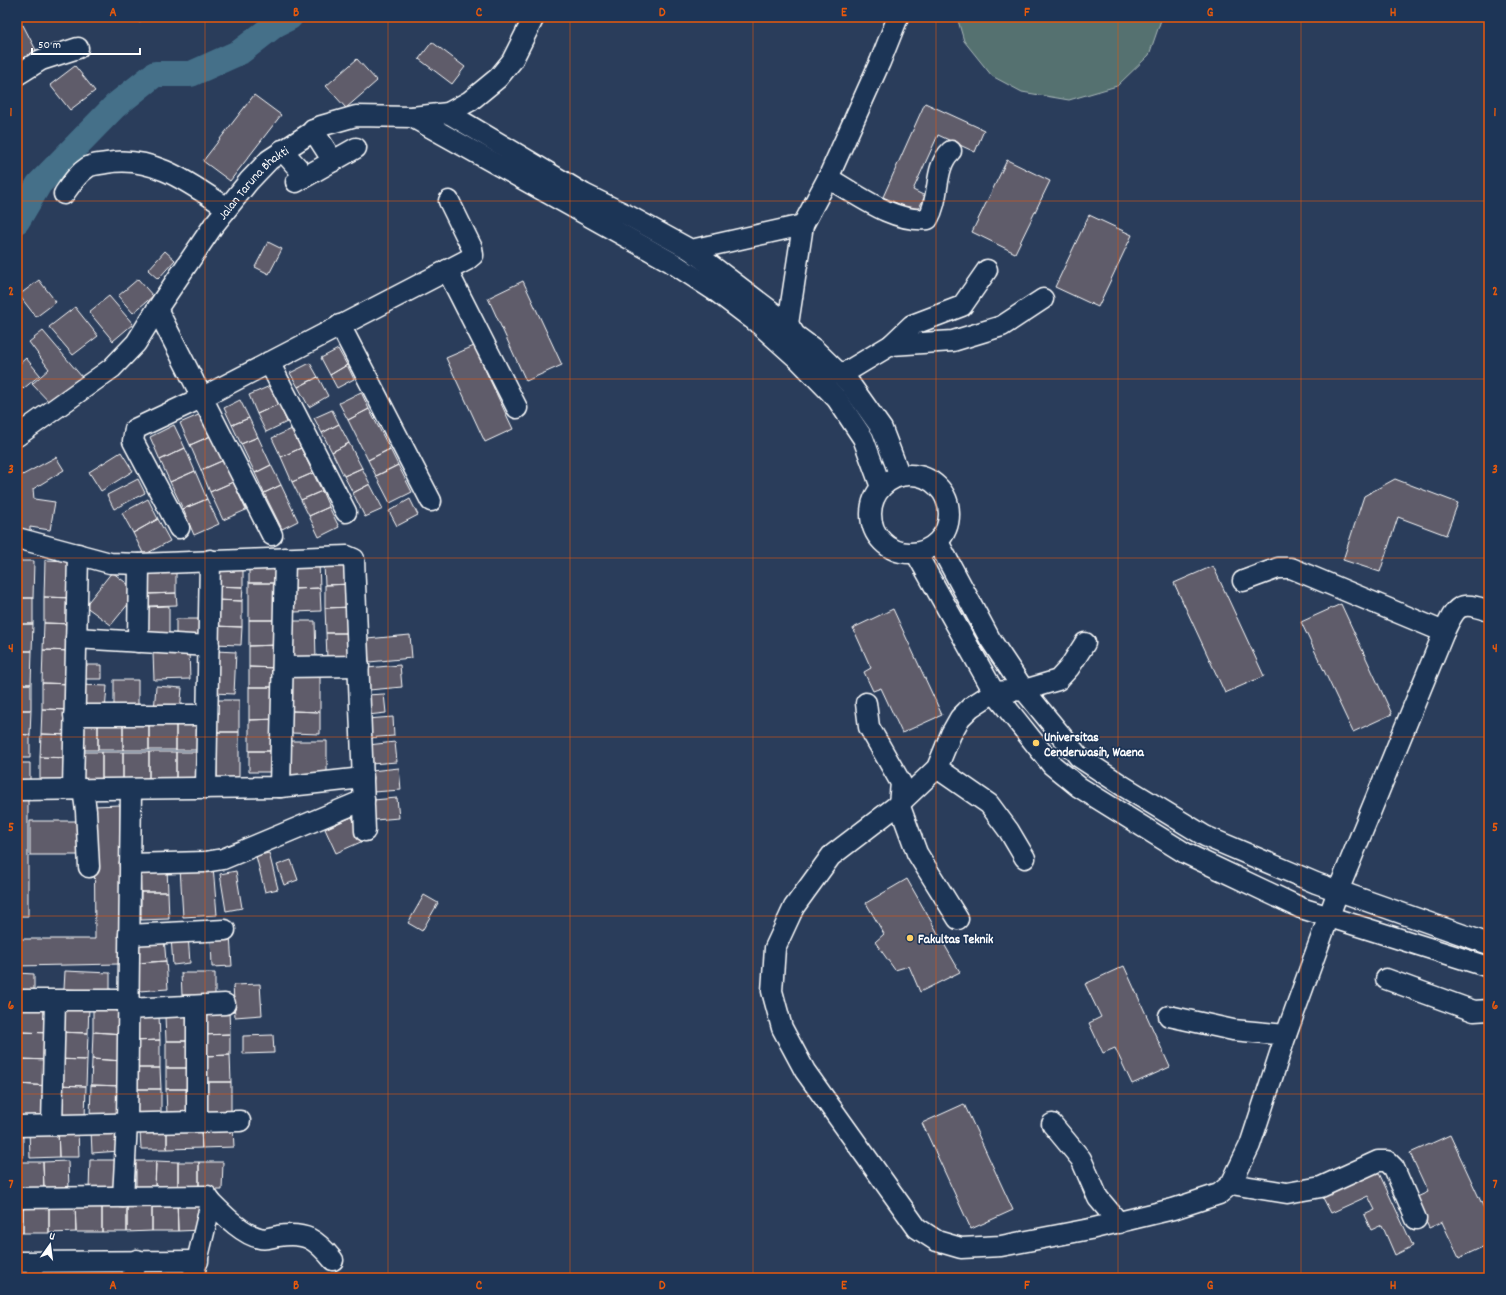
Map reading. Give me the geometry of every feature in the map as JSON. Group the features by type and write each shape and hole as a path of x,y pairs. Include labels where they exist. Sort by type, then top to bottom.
{"street":[{"name":"Jalan Taruna Bhakti","path":"17,436 112,368 136,343 157,308 213,226 269,160 313,130 321,126 356,116 386,115 412,117 448,113 470,101 498,78 512,61 534,17"},
{"path":"788,324 804,226 828,178 880,62 898,17"},
{"path":"17,75 41,60 78,48"},
{"path":"448,113 584,194 629,216 691,250 788,324 795,335 814,349 850,384 882,429 900,476"},
{"path":"412,117 671,262 717,292 759,324 799,360 836,399 863,438 881,487"},
{"path":"313,130 333,161"},
{"path":"282,150 301,179 356,148"},
{"path":"828,178 897,215 911,220 928,219 932,212 938,191 939,173 946,156 951,151"},
{"path":"64,194 76,177 90,166 111,162 142,162 180,177 227,208"},
{"path":"178,528 133,441 132,435 135,429 204,397 467,260 473,254 472,248 449,201"},
{"path":"691,250 804,226"},
{"path":"447,270 517,408"},
{"path":"840,375 891,345 912,325 962,306 987,270"},
{"path":"891,345 952,341 1002,326 1043,299"},
{"path":"157,308 204,397 272,535"},
{"path":"340,325 431,501"},
{"path":"269,362 346,512"},
{"path":"900,476 920,476 938,486 948,504 948,524 938,542 928,549 916,553 902,552 889,548 879,538 872,526 870,512 873,499 881,487 889,480 900,476"},
{"path":"17,538 110,563 139,564 210,560 348,556 354,559 365,830"},
{"path":"938,542 990,639 1024,690 1079,757 1205,836 1338,891 1489,944"},
{"path":"916,553 994,692 1052,766 1079,788 1185,853 1256,887 1328,918 1489,967"},
{"path":"78,554 74,715 78,789 86,811 89,867"},
{"path":"280,787 285,558"},
{"path":"206,788 210,560"},
{"path":"138,642 139,564"},
{"path":"1243,581 1278,568 1291,568 1444,632"},
{"path":"1085,643 1069,668 1058,680 1024,690 994,692 971,707 960,718 951,734 937,768 899,804 831,856 794,906 775,948 772,991 782,1028 805,1071 917,1228 936,1241 961,1248 1001,1246 1119,1223 1202,1201 1219,1194 1231,1184 1250,1145 1286,1035 1338,891 1444,632 1454,610 1461,606 1473,605 1489,611"},
{"path":"76,638 208,646"},
{"path":"283,667 359,666"},
{"path":"866,703 869,727 900,783 899,804 917,853 958,919"},
{"path":"74,715 207,715"},
{"path":"937,768 988,804 1009,831 1025,858"},
{"path":"17,790 280,787 363,778"},
{"path":"123,1197 127,1123 131,788"},
{"path":"130,864 205,862 223,859 364,800"},
{"path":"129,935 225,930"},
{"path":"1386,980 1474,1011 1489,1010"},
{"path":"17,1000 55,1000 128,1005 197,1006 225,1004"},
{"path":"52,1125 55,1000"},
{"path":"197,1006 197,1122"},
{"path":"1169,1016 1233,1030 1286,1035"},
{"path":"17,1126 240,1121"},
{"path":"1052,1124 1081,1159 1098,1198 1119,1223"},
{"path":"1231,1184 1287,1193 1321,1187 1378,1161 1387,1161 1394,1168 1416,1219"},
{"path":"17,1198 204,1195 209,1197 211,1202 230,1221 254,1236 264,1239 293,1234 309,1237 322,1246 333,1260"},
{"path":"26,1267 195,1270 211,1202"}],"green space":[{"path":"957,17 1162,17 1149,55 1117,86 1069,100 1022,92 992,76 964,41"}],"building":[{"path":"133,17 145,17 140,23"},
{"path":"23,25 37,52 17,63 17,28"},
{"path":"432,42 465,67 452,84 419,59"},
{"path":"357,59 377,81 346,108 326,86"},
{"path":"75,66 95,91 70,110 50,85"},
{"path":"254,95 281,115 230,181 203,161"},
{"path":"925,103 984,130 975,152 938,135 913,190 925,196 917,212 883,197"},
{"path":"1007,160 1050,181 1015,253 972,232"},
{"path":"1089,215 1132,235 1098,307 1055,287"},
{"path":"268,242 282,249 269,274 255,267"},
{"path":"165,251 175,260 158,279 148,270"},
{"path":"138,279 153,296 133,313 118,296"},
{"path":"39,280 56,302 36,317 19,295"},
{"path":"523,281 562,365 526,381 488,298"},
{"path":"109,296 133,324 113,341 89,312"},
{"path":"75,307 98,336 73,355 49,327"},
{"path":"43,331 82,377 52,405 32,384 49,369 29,342"},
{"path":"474,346 513,429 485,442 446,358"},
{"path":"338,349 347,365 330,375 321,358"},
{"path":"26,358 40,375 23,389 17,381 17,366"},
{"path":"310,363 318,377 298,387 290,373"},
{"path":"347,365 354,379 337,388 330,375"},
{"path":"318,377 328,396 309,407 298,387"},
{"path":"270,386 279,404 257,414 249,395"},
{"path":"361,392 369,409 348,420 339,403"},
{"path":"240,400 249,418 232,425 224,408"},
{"path":"279,404 287,422 266,432 257,414"},
{"path":"369,409 390,449 368,460 348,420"},
{"path":"332,410 339,424 322,433 314,418"},
{"path":"203,413 213,435 190,445 180,423"},
{"path":"249,418 258,437 241,444 232,425"},
{"path":"339,424 349,443 332,452 322,433"},
{"path":"174,425 185,448 160,460 150,437"},
{"path":"292,429 301,448 281,457 272,438"},
{"path":"213,435 224,460 201,470 190,445"},
{"path":"258,437 271,465 255,473 241,444"},
{"path":"349,443 362,468 344,476 332,452"},
{"path":"185,448 195,471 170,482 160,460"},
{"path":"301,448 313,473 292,482 281,457"},
{"path":"390,449 398,465 376,476 368,460"},
{"path":"121,452 133,471 101,491 89,472"},
{"path":"56,457 64,470 33,489 34,499 55,502 50,530 30,527 30,533 17,530 17,478"},
{"path":"224,460 233,482 210,492 201,470"},
{"path":"271,465 281,485 264,493 255,473"},
{"path":"398,465 412,492 390,503 376,476"},
{"path":"362,468 370,484 353,493 344,476"},
{"path":"195,471 207,499 183,509 170,482"},
{"path":"313,473 322,491 301,500 292,482"},
{"path":"138,479 145,493 114,509 107,495"},
{"path":"1395,479 1458,503 1446,535 1398,517 1380,572 1343,560 1364,496"},
{"path":"233,482 246,510 223,520 210,492"},
{"path":"370,484 383,509 365,517 353,493"},
{"path":"281,485 298,521 282,529 264,493"},
{"path":"322,491 329,507 309,516 301,500"},
{"path":"148,499 158,519 133,533 122,513"},
{"path":"207,499 219,524 194,535 183,509"},
{"path":"410,499 418,515 397,526 389,511"},
{"path":"329,507 339,527 319,537 309,516"},
{"path":"158,519 170,541 144,555 133,533"},
{"path":"45,560 75,561 74,598 44,597"},
{"path":"17,561 34,561 33,598 17,598"},
{"path":"319,563 320,588 293,589 292,564"},
{"path":"352,563 352,584 325,585 324,564"},
{"path":"249,564 278,564 278,583 249,583"},
{"path":"1213,566 1264,676 1225,693 1174,583"},
{"path":"176,569 176,593 148,594 147,570"},
{"path":"215,569 243,569 243,587 214,586"},
{"path":"112,572 138,592 111,625 85,606"},
{"path":"249,583 278,583 278,620 249,620"},
{"path":"352,584 353,607 325,608 325,585"},
{"path":"214,586 243,587 242,601 214,600"},
{"path":"320,588 321,611 294,612 293,589"},
{"path":"176,593 177,605 149,606 148,594"},
{"path":"44,597 74,598 73,624 44,623"},
{"path":"17,598 33,598 33,624 17,624"},
{"path":"214,600 242,601 242,627 213,626"},
{"path":"1341,604 1392,714 1353,732 1301,622"},
{"path":"169,606 169,640 145,640 144,607"},
{"path":"353,607 354,633 326,633 325,608"},
{"path":"893,609 942,715 902,733 881,688 873,691 864,672 871,668 853,628"},
{"path":"176,619 206,619 206,641 176,641"},
{"path":"249,620 278,620 278,645 249,646"},
{"path":"292,621 315,621 316,660 293,661"},
{"path":"44,623 73,624 73,651 43,650"},
{"path":"17,624 33,624 32,651 17,651"},
{"path":"213,626 242,627 241,645 213,644"},
{"path":"326,633 354,633 355,657 327,658"},
{"path":"410,635 412,658 369,662 367,639"},
{"path":"278,645 278,668 249,667 249,646"},
{"path":"43,650 73,651 72,684 42,683"},
{"path":"17,651 32,651 31,684 17,684"},
{"path":"216,651 236,652 234,694 214,693"},
{"path":"189,652 190,679 154,680 153,653"},
{"path":"83,665 102,665 102,679 82,679"},
{"path":"400,665 402,687 369,690 367,668"},
{"path":"249,667 278,668 278,687 249,687"},
{"path":"292,673 320,674 320,712 292,711"},
{"path":"114,680 138,680 138,711 114,711"},
{"path":"42,683 72,684 71,710 42,709"},
{"path":"17,684 31,684 31,710 17,710"},
{"path":"80,685 107,686 105,711 78,710"},
{"path":"156,686 182,688 180,713 154,711"},
{"path":"249,687 278,687 278,719 249,720"},
{"path":"384,694 386,713 368,715 366,695"},
{"path":"217,700 239,700 239,732 217,732"},
{"path":"42,709 71,710 71,735 41,734"},
{"path":"17,710 31,710 30,735 17,734"},
{"path":"292,711 320,712 320,734 291,733"},
{"path":"393,717 394,736 368,738 367,719"},
{"path":"81,718 98,718 98,750 81,750"},
{"path":"98,718 123,718 123,750 98,750"},
{"path":"123,718 149,718 149,750 123,750"},
{"path":"149,718 176,718 176,750 149,750"},
{"path":"176,718 202,718 202,750 176,750"},
{"path":"278,719 279,751 249,751 249,720"},
{"path":"217,732 239,732 239,781 217,781"},
{"path":"17,734 30,735 30,758 17,758"},
{"path":"41,734 71,735 70,758 40,757"},
{"path":"291,741 327,741 327,777 291,777"},
{"path":"395,742 397,762 370,764 368,745"},
{"path":"249,751 279,751 279,772 249,772"},
{"path":"80,752 102,752 102,784 80,784"},
{"path":"102,752 123,752 123,784 102,784"},
{"path":"123,752 149,752 149,784 123,784"},
{"path":"149,752 176,752 176,784 149,784"},
{"path":"176,752 202,752 202,784 176,784"},
{"path":"40,757 70,758 69,783 40,783"},
{"path":"17,763 30,763 30,784 17,784"},
{"path":"399,768 401,790 373,792 371,771"},
{"path":"397,798 399,818 375,820 373,800"},
{"path":"17,800 28,800 28,916 17,916"},
{"path":"120,805 121,955 119,964 17,966 17,921 20,921 20,939 95,939 94,806"},
{"path":"352,817 363,841 336,853 325,829"},
{"path":"30,821 82,821 83,855 30,855"},
{"path":"269,853 278,889 265,892 256,856"},
{"path":"291,860 298,880 284,885 277,865"},
{"path":"213,866 217,915 183,917 180,868"},
{"path":"167,868 168,892 141,892 140,869"},
{"path":"236,871 242,908 226,911 220,874"},
{"name":"Fakultas Teknik","path":"907,879 960,972 920,992 909,966 895,970 875,942 884,934 866,903"},
{"path":"141,892 168,892 169,919 141,920"},
{"path":"424,895 438,903 422,931 408,923"},
{"path":"188,935 190,963 173,965 171,937"},
{"path":"230,935 232,966 212,967 211,936"},
{"path":"164,938 166,961 137,963 135,940"},
{"path":"166,961 168,989 139,991 137,963"},
{"path":"1124,966 1170,1067 1132,1084 1115,1048 1103,1053 1089,1023 1101,1017 1085,984"},
{"path":"65,971 110,973 110,991 64,989"},
{"path":"17,973 34,974 34,992 17,992"},
{"path":"181,973 215,973 215,995 182,995"},
{"path":"260,984 262,1015 235,1017 233,985"},
{"path":"21,1006 53,1007 52,1033 20,1032"},
{"path":"57,1006 89,1007 88,1033 56,1032"},
{"path":"93,1006 125,1007 124,1034 93,1032"},
{"path":"229,1012 230,1034 202,1035 202,1013"},
{"path":"159,1015 160,1040 133,1041 132,1016"},
{"path":"165,1016 192,1016 193,1041 166,1041"},
{"path":"20,1032 52,1033 51,1060 19,1059"},
{"path":"56,1032 88,1033 87,1060 55,1059"},
{"path":"93,1032 124,1034 123,1061 92,1059"},
{"path":"230,1034 230,1055 203,1056 202,1035"},
{"path":"273,1035 274,1053 243,1054 243,1036"},
{"path":"160,1040 160,1068 133,1068 133,1041"},
{"path":"166,1041 193,1041 193,1068 166,1068"},
{"path":"230,1055 231,1082 203,1082 203,1056"},
{"path":"19,1059 51,1060 50,1086 18,1084"},
{"path":"55,1059 87,1060 86,1086 54,1085"},
{"path":"92,1059 123,1061 123,1086 91,1085"},
{"path":"133,1068 160,1068 161,1089 134,1089"},
{"path":"166,1068 193,1068 194,1089 166,1089"},
{"path":"203,1082 231,1082 231,1116 204,1116"},
{"path":"18,1084 50,1086 49,1117 17,1116"},
{"path":"54,1085 86,1086 85,1118 53,1117"},
{"path":"91,1085 123,1086 122,1119 90,1117"},
{"path":"134,1089 161,1089 161,1114 134,1115"},
{"path":"166,1089 194,1089 194,1115 167,1115"},
{"path":"964,1104 1013,1210 971,1229 922,1123"},
{"path":"58,1128 78,1128 79,1157 59,1157"},
{"path":"58,1128 59,1157 30,1158 29,1129"},
{"path":"233,1128 234,1147 202,1148 201,1129"},
{"path":"17,1129 23,1129 23,1157 17,1157"},
{"path":"117,1129 119,1151 92,1153 91,1130"},
{"path":"201,1129 202,1148 167,1149 167,1130"},
{"path":"167,1130 167,1149 141,1149 140,1131"},
{"path":"1450,1135 1489,1219 1489,1244 1459,1258 1442,1222 1429,1228 1415,1198 1428,1192 1410,1153"},
{"path":"90,1160 117,1160 116,1191 89,1190"},
{"path":"68,1161 69,1189 44,1189 43,1162"},
{"path":"136,1161 156,1161 155,1189 136,1189"},
{"path":"156,1161 178,1162 178,1190 155,1189"},
{"path":"17,1162 43,1162 44,1189 17,1190"},
{"path":"178,1162 199,1162 199,1190 178,1190"},
{"path":"199,1162 223,1162 222,1190 199,1190"},
{"path":"1378,1171 1413,1246 1395,1255 1382,1225 1371,1230 1364,1215 1375,1210 1368,1196 1331,1213 1322,1196"},
{"path":"152,1199 177,1199 178,1231 152,1231"},
{"path":"152,1199 152,1231 127,1232 127,1200"},
{"path":"177,1199 202,1199 202,1230 178,1231"},
{"path":"102,1200 127,1200 127,1232 102,1232"},
{"path":"102,1200 102,1232 76,1232 75,1201"},
{"path":"49,1201 75,1201 76,1232 49,1233"},
{"path":"49,1201 49,1233 23,1233 23,1202"},
{"path":"17,1202 23,1202 23,1233 17,1233"}],"waterway":[{"path":"17,221 39,184 115,106 155,74 191,74 240,52 276,24 290,17"}],"place":[{"name":"Universitas Cenderwasih, Waena","path":"1036,743"},
{"name":"Fakultas Teknik","path":"910,938"}]}
